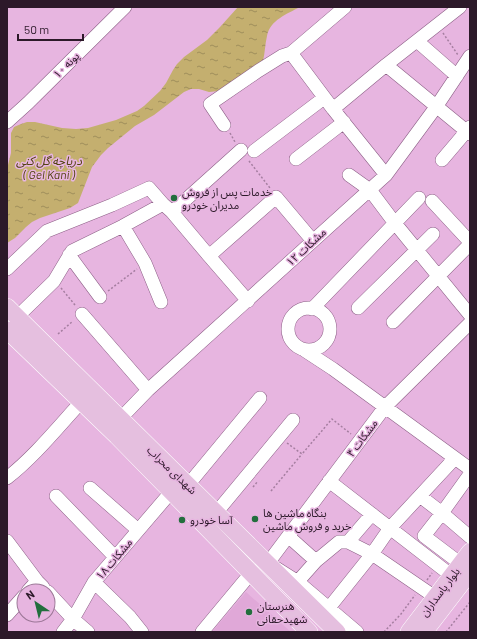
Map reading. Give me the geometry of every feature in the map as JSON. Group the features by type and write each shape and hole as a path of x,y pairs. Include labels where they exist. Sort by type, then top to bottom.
{"main road":[{"name":"شهدای محراب","path":"10,327 309,632"},
{"name":"شهدای محراب","path":"10,327 120,419 268,563 325,612 337,632"},
{"name":"بلوار پاسداران","path":"413,631 435,597 464,573"},
{"name":"بلوار پاسداران","path":"413,631 464,573"}],"street":[{"name":"پونه ۱۰","path":"7,122 125,7"},
{"path":"224,125 210,104 258,71 282,56 291,53 345,7"},
{"path":"333,109 460,7"},
{"path":"417,40 457,76"},
{"path":"291,53 324,98 386,175"},
{"name":"مشکات ۱۲","path":"120,419 148,390 386,175 468,63"},
{"path":"386,65 436,107 469,130 442,160"},
{"path":"10,327 54,281 72,251 122,226 168,208 247,150 324,98"},
{"path":"296,159 344,122"},
{"path":"349,175 370,190 394,222 470,315"},
{"path":"7,270 47,231 112,205 149,188 248,301"},
{"path":"209,256 276,197 313,241"},
{"path":"312,309 394,222 419,198"},
{"path":"393,322 470,243 432,201"},
{"path":"122,226 145,263 161,302"},
{"path":"358,308 433,234"},
{"path":"69,255 100,297"},
{"path":"304,350 318,348 328,339 330,325 323,313 317,310 303,309 292,317 288,330 293,343 333,369 470,469"},
{"path":"82,314 148,390"},
{"name":"مشکات ۴","path":"268,563 385,407 470,324"},
{"path":"324,344 327,358 333,369"},
{"path":"188,486 260,398"},
{"path":"7,478 23,464 82,401"},
{"path":"216,512 294,420"},
{"path":"357,632 325,612 372,554 390,528 454,458"},
{"path":"464,573 424,536 470,474"},
{"path":"329,481 390,528 464,573"},
{"path":"90,488 138,530"},
{"name":"مشکات ۱۸","path":"63,632 73,619 94,582 172,492"},
{"path":"56,496 115,557"},
{"path":"420,496 470,537"},
{"path":"348,542 372,514"},
{"path":"288,536 316,561"},
{"path":"295,585 316,561 340,542 348,542 372,554 435,597"},
{"path":"9,547 37,581"},
{"path":"202,632 251,573"},
{"path":"94,582 130,617 142,632"},
{"path":"56,601 88,632"},
{"path":"7,615 16,605"}],"path":[{"path":"437,25 468,63"},
{"path":"224,125 247,150 276,197"},
{"path":"54,281 82,314"},
{"path":"271,491 332,419 359,441"},
{"path":"280,437 302,454"},
{"path":"446,632 470,602"}],"shaded area":[{"name":"هنرستان شهیدحقانی","path":"246,592 291,632 212,632"}],"water":[{"name":"دریاچه گل کنی ( Gel Kani )","path":"238,7 300,7 280,18 269,30 263,61 219,91 209,92 199,89 191,89 184,92 154,115 135,126 108,148 92,167 78,203 70,208 32,222 15,238 7,243 7,169 11,153 11,133 14,127 27,122 35,122 62,128 88,128 116,120 137,111 160,91 177,64 207,40"}],"place":[{"name":"خدمات پس از فروش مدیران خودرو","path":"174,198"},
{"name":"بنگاه ماشین ها خرید و فروش ماشین","path":"255,519"},
{"name":"آسا خودرو","path":"182,520"},
{"name":"هنرستان شهیدحقانی","path":"249,612"}]}
